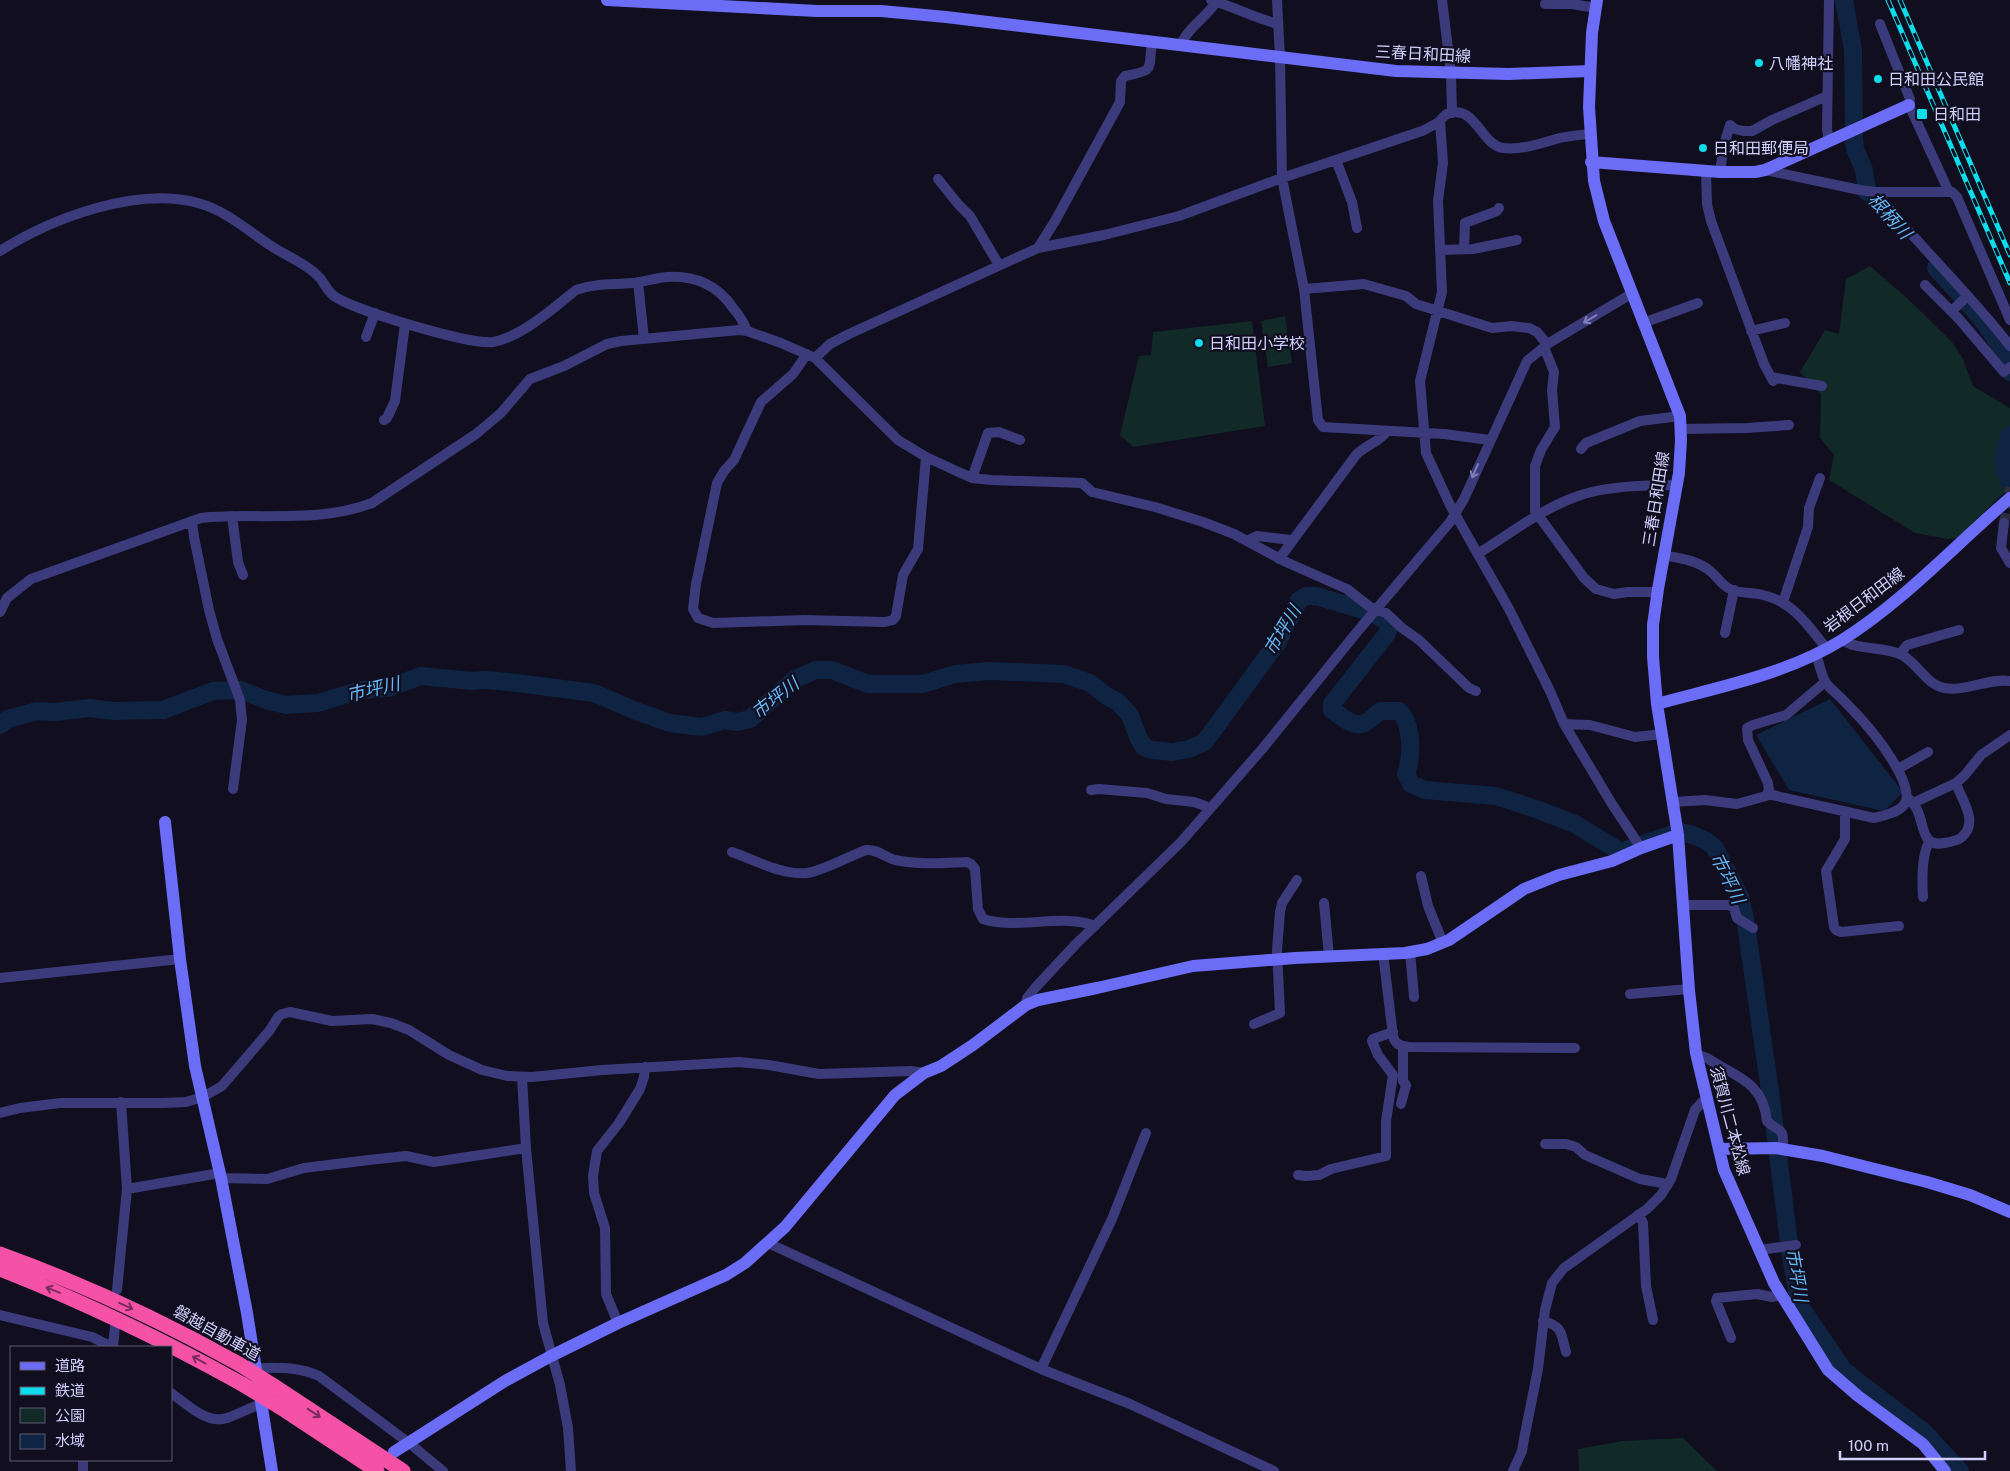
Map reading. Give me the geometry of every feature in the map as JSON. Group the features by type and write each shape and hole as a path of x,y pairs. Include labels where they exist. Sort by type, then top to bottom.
{"highway":[{"name":"磐越自動車道","path":"0,1254 50,1272 158,1320 274,1386 403,1471"},
{"name":"磐越自動車道","path":"0,1268 166,1342 280,1407 377,1471"}],"main road":[{"name":"三春日和田線","path":"607,0 817,11 881,11 1012,23 1396,71 1451,73 1590,71 1592,162 1594,181 1604,221 1680,416 1677,485 1663,555 1653,625 1657,704"},
{"path":"1590,71 1596,4"},
{"path":"1592,162 1720,172 1765,170 1909,106"},
{"name":"岩根日和田線","path":"1657,704 1766,673 1821,651 1842,640 1914,584 2010,498"},
{"name":"須賀川二本松線","path":"1657,704 1678,835 1689,989 1697,1056 1724,1170 1781,1295 1822,1361 1835,1377 1922,1444 1945,1471"},
{"path":"165,822 180,958 195,1066 221,1176 247,1313 254,1368 272,1471"},
{"path":"394,1452 505,1381 551,1356 726,1275 759,1252 785,1227 895,1095 924,1073 941,1066 973,1045 1026,1005 1038,1000 1187,967 1277,959 1410,952 1427,949 1443,943 1524,889 1559,875 1612,861 1640,848 1678,835"},
{"path":"1719,1149 1783,1149 1823,1156 1927,1182 1970,1195 2010,1212"}],"street":[{"path":"1277,0 1282,178 1304,289 1318,420 1323,427 1423,433 1490,440"},
{"path":"1442,0 1451,73 1452,113"},
{"path":"1829,0 1827,129 1830,141"},
{"path":"1181,44 1185,37 1207,14 1214,1 1227,2 1257,19 1278,24"},
{"path":"1545,4 1596,4"},
{"path":"1880,24 1910,100 1909,106 1949,192"},
{"path":"1038,248 1056,221 1120,102 1121,81 1124,76 1145,72 1150,67 1152,41"},
{"path":"1720,172 1724,145 1730,125 1743,132 1752,131 1772,120 1827,96"},
{"path":"926,457 918,549 903,575 896,616 893,620 885,622 804,620 713,623 698,618 693,609 696,584 718,483 724,471 734,460 761,402 811,356 830,344 1038,248 1104,235 1179,216 1282,178 1422,132 1452,113 1467,116 1480,128 1491,143 1503,148 1521,148 1555,139 1590,134"},
{"path":"1440,121 1443,163 1438,201 1442,292 1421,373 1423,433 1426,453 1455,512 1479,553 1550,691 1564,724 1640,848"},
{"path":"1336,160 1352,202 1357,228"},
{"path":"1765,170 1876,192 1949,192 1957,197 2010,320"},
{"path":"1706,171 1707,204 1711,221 1751,331 1772,379 1822,386"},
{"path":"938,179 974,222 999,265"},
{"path":"1876,192 1895,216 1993,324 2010,346"},
{"path":"0,250 28,234 99,206 131,201 165,199 190,201 211,207 238,222 274,248 317,274 335,296 405,324 480,342 493,342 510,336 530,325 576,290 593,284 638,282 666,277 680,277 709,285 727,298 741,318 747,331"},
{"path":"1464,249 1465,223 1499,208"},
{"path":"1440,250 1488,246 1517,240"},
{"path":"638,282 644,339"},
{"path":"1304,289 1364,284 1406,296 1416,304 1437,312 1492,328 1511,326 1529,328 1536,332 1545,346 1554,372 1552,390 1555,427 1541,450 1535,466 1534,511 1584,578 1596,589 1614,594 1657,592"},
{"path":"1925,285 1953,309 2007,370"},
{"path":"1026,1005 1027,998 1035,988 1210,810 1450,522 1464,499 1527,361 1545,346 1632,294"},
{"path":"1953,309 1967,296"},
{"path":"1643,323 1698,303"},
{"path":"366,337 375,313"},
{"path":"384,420 387,418 395,402 405,324"},
{"path":"1751,331 1785,324"},
{"path":"0,612 7,598 31,579 192,521 210,517 322,514 358,509 372,504 476,434 501,413 530,379 564,366 607,344 716,331 747,331 811,356 898,440 926,457 972,478 1082,483 1092,492 1155,507 1203,522 1247,541 1279,559 1348,589 1370,607 1386,613 1419,640 1469,688 1476,691"},
{"path":"1581,449 1586,442 1621,427 1652,419 1680,416"},
{"path":"1680,429 1788,425"},
{"path":"972,478 988,433 994,431 1020,440"},
{"path":"1279,559 1291,540 1358,453 1384,436 1388,431"},
{"path":"1783,602 1808,527 1809,508 1820,478"},
{"path":"1479,553 1537,516 1579,496 1639,486 1677,485"},
{"path":"232,516 238,562 243,575"},
{"path":"192,521 209,610 217,639 240,700 242,720 233,790"},
{"path":"2004,523 2001,548 2010,563"},
{"path":"1247,541 1258,536 1291,540"},
{"path":"1663,555 1703,566 1724,586 1734,590 1760,594 1783,602 1795,610 1821,651 1825,682 1884,745 1898,769 1907,787 1910,800 1921,817 1925,838 1928,842 1938,844 1955,841 1963,836 1967,830 1969,822 1968,807 1956,782"},
{"path":"1725,633 1734,590"},
{"path":"1900,654 1907,645 1959,630"},
{"path":"1842,640 1851,644 1888,650 1900,654 1922,671 1930,680 1945,688 1960,688 2010,681"},
{"path":"1768,794 1768,784 1748,740 1747,728 1753,724 1786,715 1825,682"},
{"path":"1564,724 1590,725 1635,737 1662,734"},
{"path":"1673,802 1705,800 1737,804 1761,799 1768,794 1874,818 1888,815 1910,800 1956,782 1965,775 1981,754 2010,735"},
{"path":"1898,769 1928,752"},
{"path":"1091,790 1147,793 1166,799 1194,802 1210,810"},
{"path":"1846,812 1845,839 1826,871 1834,927 1841,932 1899,926"},
{"path":"1924,897 1922,876 1925,850 1928,842"},
{"path":"732,852 774,867 799,873 810,872 866,850 874,849 885,856 912,863 967,862 975,869 978,910 983,919 991,922 1011,923 1080,922 1095,926"},
{"path":"1421,876 1428,906 1443,943"},
{"path":"1254,1024 1280,1013 1277,959 1281,906 1297,880"},
{"path":"1324,903 1329,956"},
{"path":"1683,905 1729,905 1734,908 1737,918 1753,928"},
{"path":"1410,952 1414,997"},
{"path":"1383,953 1395,1042 1403,1046 1575,1048"},
{"path":"0,978 180,958"},
{"path":"1630,994 1689,989"},
{"path":"0,1113 20,1108 60,1103 186,1102 203,1097 222,1086 270,1030 278,1017 290,1012 332,1021 372,1019 391,1023 409,1030 449,1055 482,1070 507,1076 522,1077 739,1062 769,1064 820,1074 911,1071 924,1073"},
{"path":"1298,1175 1319,1175 1331,1169 1386,1156 1386,1121 1393,1075 1378,1055 1372,1042 1373,1039 1393,1032"},
{"path":"1401,1104 1406,1085 1403,1080 1403,1046"},
{"path":"1697,1056 1707,1058 1748,1082 1765,1107 1767,1121 1781,1131 1784,1138 1783,1149"},
{"path":"618,1324 606,1294 605,1228 594,1193 592,1176 597,1151 619,1123 640,1089 645,1068"},
{"path":"522,1077 526,1148 543,1323 560,1385 568,1428 570,1471"},
{"path":"1513,1471 1522,1451 1538,1369 1548,1294 1552,1283 1559,1273 1656,1201 1667,1186 1695,1110 1706,1098"},
{"path":"117,1290 126,1189 121,1102"},
{"path":"1041,1369 1112,1219 1146,1133"},
{"path":"1545,1144 1566,1144 1576,1147 1586,1155 1640,1179 1662,1183 1667,1186"},
{"path":"126,1189 221,1176 267,1179 304,1168 402,1156 434,1162 526,1148"},
{"path":"1639,1214 1643,1223 1646,1286 1653,1320"},
{"path":"768,1243 1041,1369 1130,1404 1274,1471"},
{"path":"1759,1250 1796,1245"},
{"path":"1731,1338 1717,1306 1717,1298 1757,1294 1772,1297 1781,1295"},
{"path":"0,1315 92,1336 110,1346"},
{"path":"1543,1322 1554,1324 1560,1330 1566,1352"},
{"path":"112,1346 115,1326"},
{"path":"254,1368 306,1370 319,1376 443,1471"},
{"path":"172,1394 205,1416 216,1420 226,1419 247,1408 261,1404"}],"green space":[{"path":"1870,266 1907,298 1952,342 1963,359 1973,386 2010,408 2010,470 2005,492 1957,538 1947,539 1915,533 1829,480 1834,455 1820,438 1821,394 1800,372 1825,330 1839,334 1846,279"},
{"path":"1285,316 1292,363 1268,367 1261,321"},
{"path":"1252,321 1265,426 1133,447 1120,435 1139,356 1151,355 1153,332"},
{"path":"1683,1438 1717,1471 1579,1471 1578,1449 1623,1441"}],"water":[{"path":"1830,699 1903,792 1884,811 1789,790 1756,735"}],"waterway":[{"name":"根柄川","path":"1844,0 1853,50 1855,149 1864,170 1867,192 1894,220"},
{"name":"根柄川","path":"1936,268 1989,329 2005,356 2010,372"},
{"name":"根柄川","path":"2010,435 2004,459 2005,469 2010,482"},
{"name":"市坪川","path":"0,725 8,719 37,711 55,712 90,708 113,711 163,710 213,691 241,690 266,700 286,705 318,703 361,690 388,688 421,676 472,681 509,682 594,693 670,723 702,727 725,720 737,722 750,719 795,679 816,670 832,670 868,684 923,684 955,674 989,671 1064,674 1090,683 1118,702 1130,715 1144,747 1152,750 1172,752 1189,749 1203,743 1209,736 1277,643 1299,600 1306,596 1316,596 1370,612 1391,624 1386,635 1332,704 1332,710 1351,723 1356,724 1366,722 1380,711 1399,711 1404,717 1409,732 1410,750 1406,774 1411,784 1425,790 1496,796 1575,824 1621,852 1678,832 1698,837 1715,848 1740,897 1745,918 1771,1098 1790,1251 1800,1306 1844,1371 1924,1432 1960,1471"}],"tunnel":[{"path":"2004,523 2010,487"}],"railway":[{"path":"1888,0 2010,283"},
{"path":"1900,0 2010,255"}],"place":[{"name":"八幡神社","path":"1759,63"},
{"name":"日和田公民館","path":"1878,79"},
{"name":"日和田","path":"1922,114"},
{"name":"日和田郵便局","path":"1703,148"},
{"name":"日和田小学校","path":"1199,343"}]}
